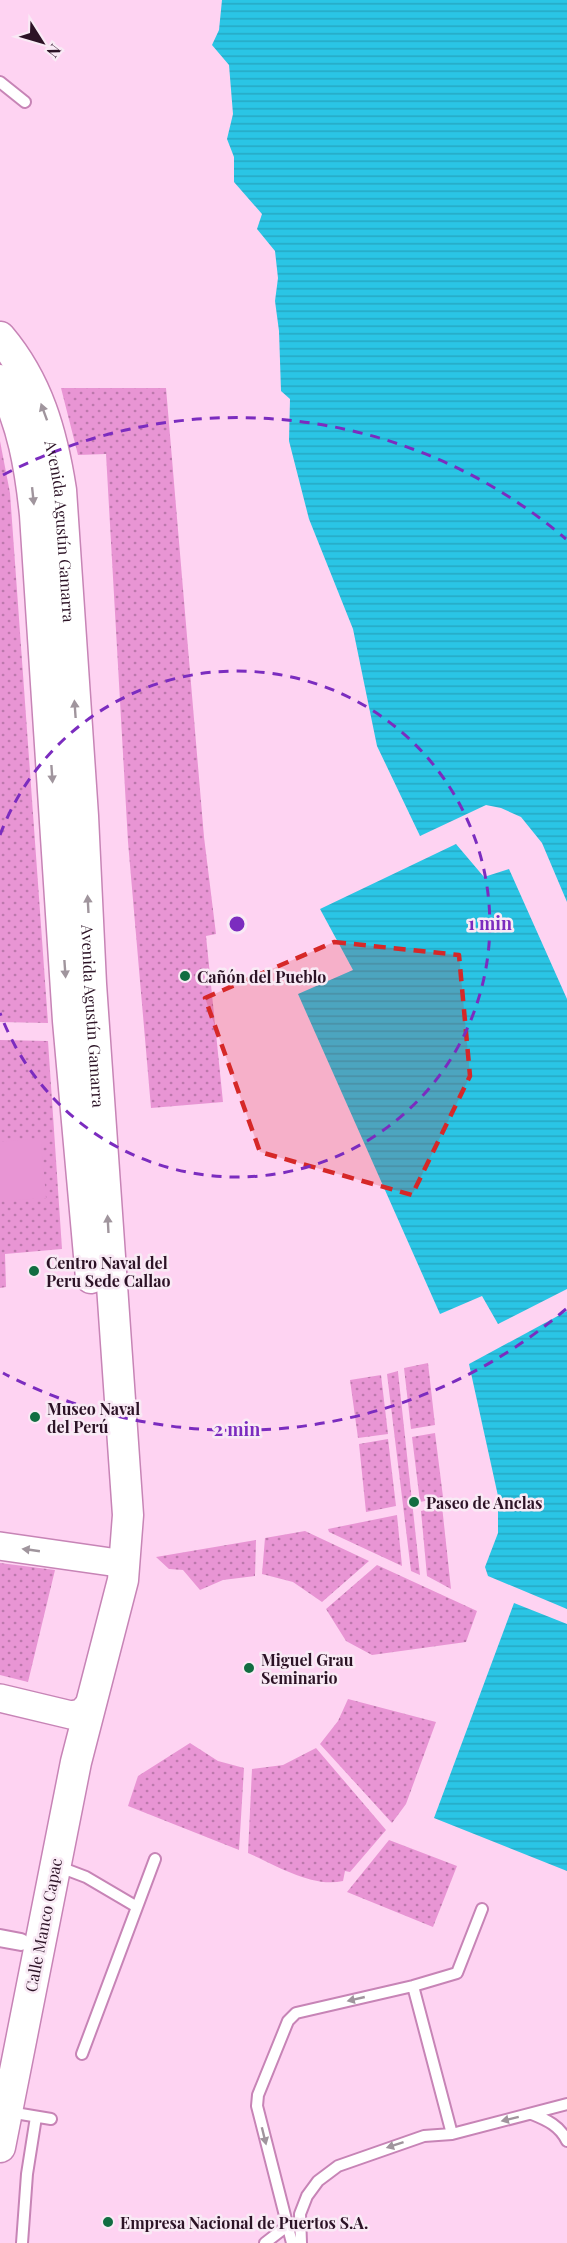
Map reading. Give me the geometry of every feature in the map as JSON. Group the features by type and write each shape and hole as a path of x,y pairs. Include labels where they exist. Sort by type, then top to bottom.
{"main road":[{"name":"Avenida Agustín Gamarra","path":"0,337 26,373 45,413 61,490 92,996 125,1456 128,1515 117,1563 100,1606 81,1710"},
{"name":"Avenida Agustín Gamarra","path":"0,380 22,430 29,461 35,515 68,1021 117,1563"},
{"name":"Calle Manco Capac","path":"0,2147 81,1710"},
{"name":"Calle Manco Capac","path":"0,2047 10,1940 81,1710"}],"street":[{"path":"0,1545 117,1563"},
{"path":"0,1698 81,1710"}],"lane":[{"path":"0,82 25,102"},
{"path":"82,2054 155,1859"},
{"path":"54,1864 86,1877 137,1907"},
{"path":"292,2243 257,2106 258,2096 288,2021 296,2013 413,1986 457,1973 482,1909"},
{"path":"413,1986 452,2134"},
{"path":"301,2243 300,2214 307,2196 318,2181 338,2166 366,2154 424,2136 452,2134 567,2104"},
{"path":"6,2112 51,2119"},
{"path":"532,2114 549,2120 563,2133 567,2141"},
{"path":"22,2243 27,2174 36,2117"},
{"path":"265,2243 287,2226"}],"highlighted area":[{"path":"334,942 459,955 470,1076 412,1195 260,1152 205,998"}],"shaded area":[{"path":"61,388 166,388 204,837 216,934 206,936 223,1102 151,1108 128,842 106,454 78,455"},
{"path":"0,441 10,493 48,1023 0,1022"},
{"path":"0,1040 48,1041 62,1249 5,1254 6,1287 0,1288"},
{"path":"41,1138 46,1198 0,1201 0,1142"},
{"path":"428,1363 435,1425 411,1429 404,1368"},
{"path":"398,1371 420,1575 411,1571 387,1374"},
{"path":"381,1375 388,1434 358,1438 350,1380"},
{"path":"435,1433 443,1497 420,1502 412,1437"},
{"path":"388,1439 396,1506 366,1512 359,1444"},
{"path":"442,1506 451,1589 427,1576 421,1511"},
{"path":"397,1515 402,1566 329,1532 328,1529"},
{"path":"305,1531 369,1561 322,1602 293,1582 262,1574 265,1538"},
{"path":"256,1540 255,1576 223,1580 200,1590 183,1570 169,1569 156,1557"},
{"path":"0,1563 55,1570 28,1682 0,1675"},
{"path":"377,1565 477,1611 466,1642 372,1655 346,1641 326,1609"},
{"path":"348,1699 436,1722 406,1804 392,1823 320,1744 338,1721"},
{"path":"190,1743 218,1761 244,1768 239,1850 128,1806 138,1776"},
{"path":"316,1748 386,1830 350,1872 345,1871 343,1881 319,1881 307,1878 248,1853 252,1769 283,1765"},
{"path":"389,1840 457,1866 433,1927 347,1892"}],"water":[{"path":"222,0 567,0 567,902 542,843 521,817 501,808 486,805 420,836 377,746 353,629 309,519 289,441 290,399 281,391 279,331 275,301 278,278 275,251 257,229 262,214 234,182 234,157 227,139 233,114 229,65 212,45 219,30"},
{"path":"456,844 484,877 509,869 567,999 567,1289 498,1324 482,1296 440,1314 298,994 353,970 320,909"},
{"path":"567,1311 567,1609 488,1576 485,1567 498,1533 498,1496 469,1364"},
{"path":"514,1603 567,1624 567,1871 434,1818"}],"place":[{"name":"Cañón del Pueblo","path":"185,976"},
{"name":"Centro Naval del Peru Sede Callao","path":"34,1271"},
{"name":"Museo Naval del Perú","path":"35,1417"},
{"name":"Paseo de Anclas","path":"414,1502"},
{"name":"Miguel Grau Seminario","path":"249,1668"},
{"name":"Empresa Nacional de Puertos S.A.","path":"108,2222"}]}
